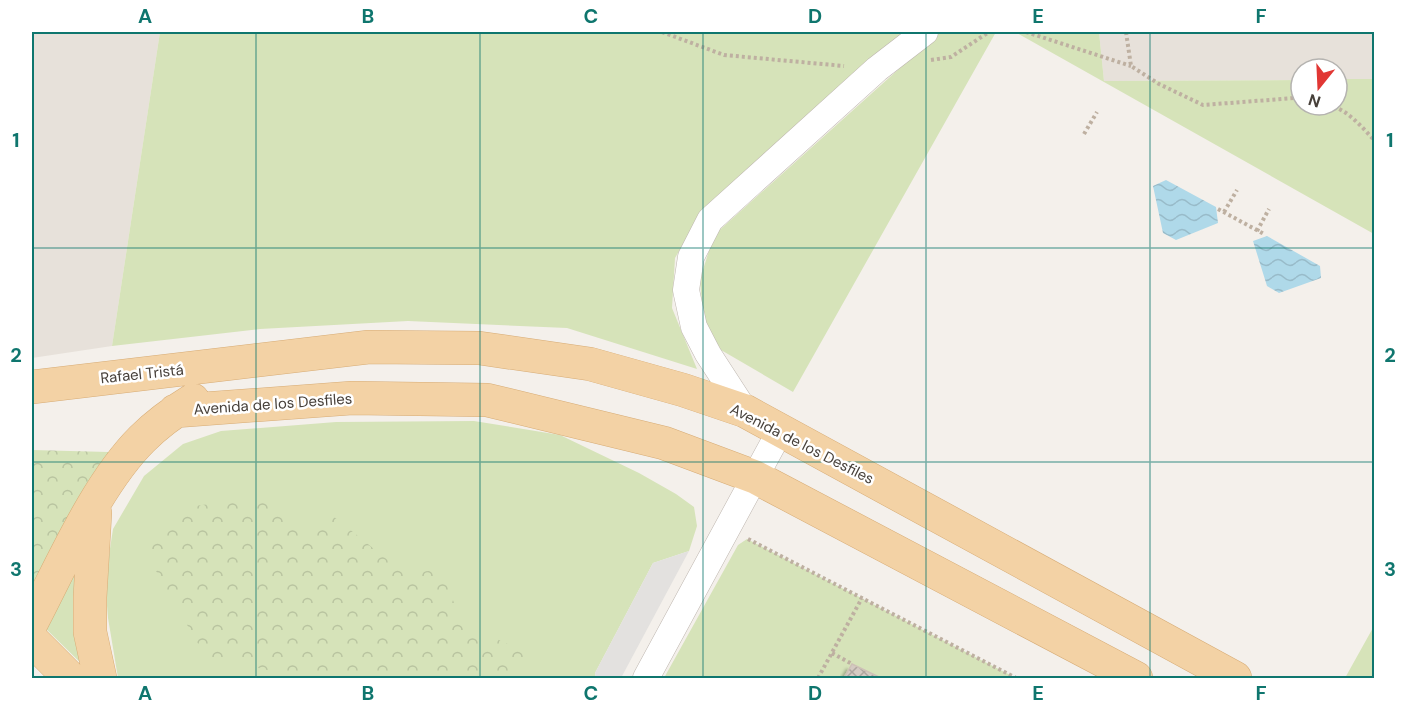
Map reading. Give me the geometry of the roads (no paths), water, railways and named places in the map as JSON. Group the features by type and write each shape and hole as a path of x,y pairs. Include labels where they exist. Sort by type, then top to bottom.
{"main road":[{"name":"Avenida de los Desfiles","path":"175,411 253,362 369,347 479,348 590,364 682,390 744,411 1235,678"},
{"name":"Rafael Tristá","path":"32,387 253,362"},
{"name":"Avenida de los Desfiles","path":"175,411 352,398 487,400 664,443 755,477 1136,678"},
{"path":"32,622 96,501 117,470 141,440 175,411"},
{"path":"96,501 90,632 100,678"},
{"path":"32,640 70,678"}],"street":[{"path":"744,411 694,327 686,290 691,257 710,220 877,69 925,32"},
{"path":"646,678 780,431"}],"water":[{"path":"1166,180 1216,207 1218,223 1176,240 1163,233 1153,186"},
{"path":"1267,236 1320,266 1321,278 1279,293 1267,286 1253,241"}]}
